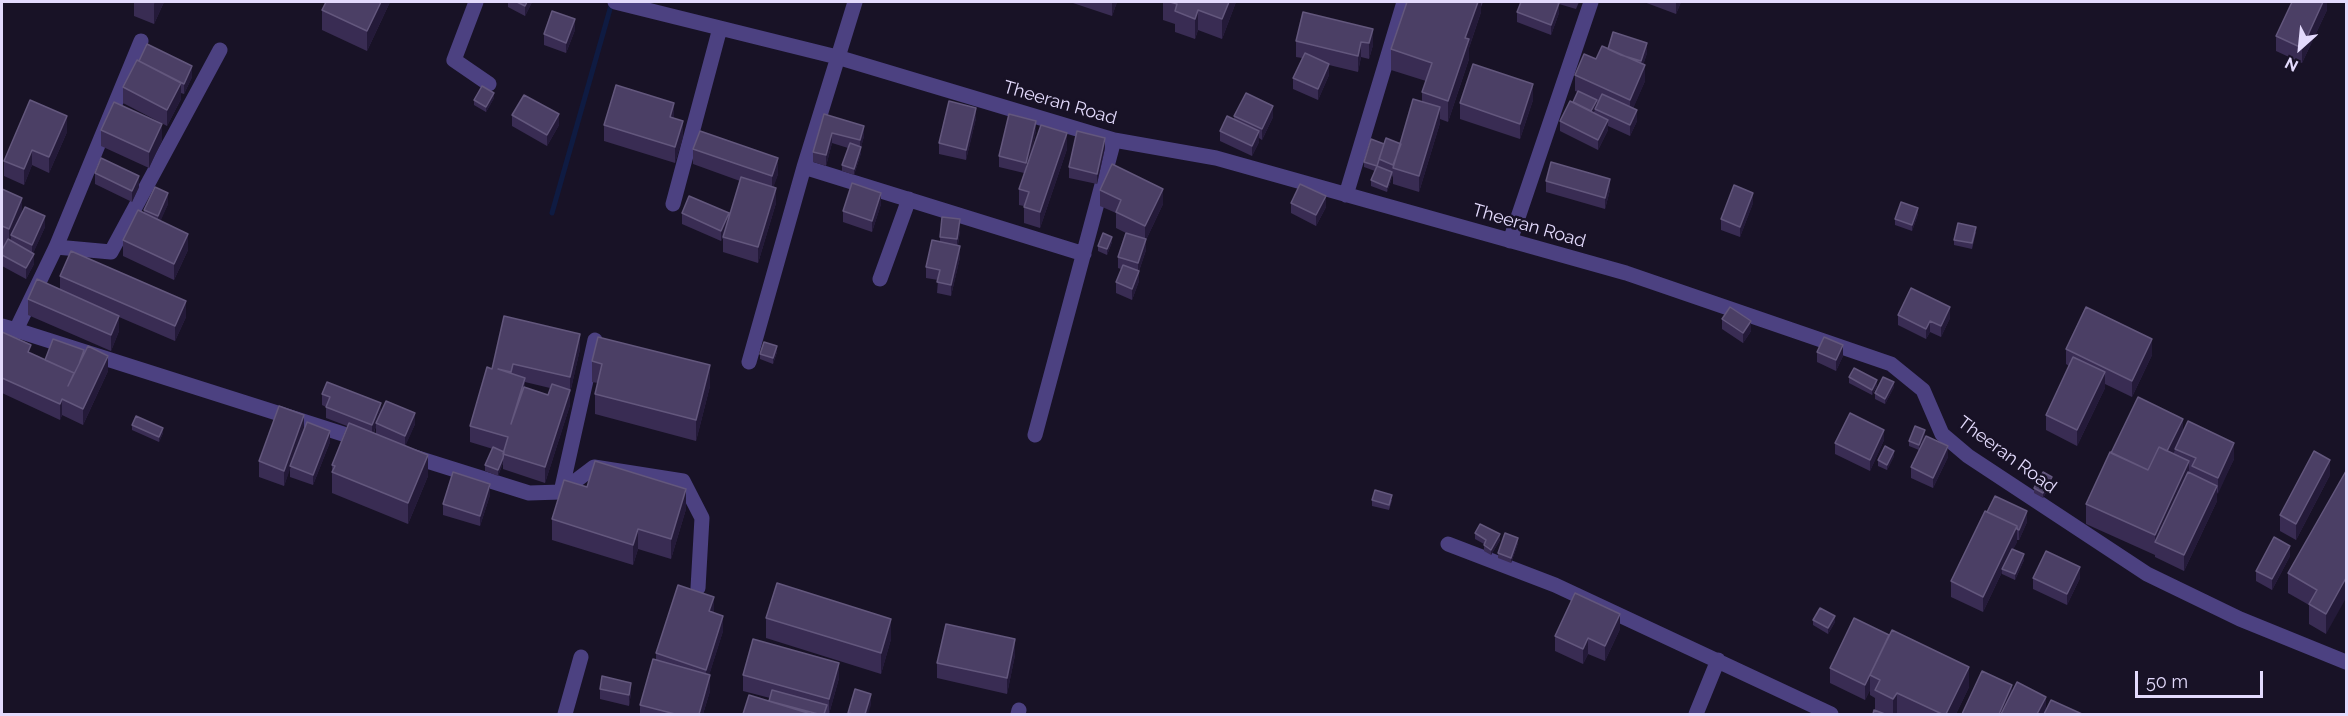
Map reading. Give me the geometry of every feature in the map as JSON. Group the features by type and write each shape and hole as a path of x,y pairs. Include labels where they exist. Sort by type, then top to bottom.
{"street":[{"path":"476,2 454,60 489,84"},
{"name":"Theeran Road","path":"615,2 837,57 1113,140 1216,158 1626,273 1891,364 1923,390 1942,434 1968,456 2147,574 2240,619 2346,662"},
{"path":"749,362 804,167 855,2"},
{"path":"1346,195 1404,2"},
{"path":"1510,241 1591,2"},
{"path":"673,204 720,28"},
{"path":"141,41 56,247 9,328 529,493 561,492 594,467 683,482 702,519 698,588"},
{"path":"56,247 111,252 220,50"},
{"path":"1035,435 1113,140"},
{"path":"804,167 1084,254"},
{"path":"880,279 909,200"},
{"path":"561,492 595,340"},
{"path":"1448,544 1555,585 1831,714"},
{"path":"565,714 581,657"},
{"path":"1696,714 1718,660"}],"building":[{"path":"326,2 381,2 367,31 322,10"},
{"path":"1170,2 1229,2 1222,19 1198,10 1195,19 1175,11 1177,4"},
{"path":"1407,2 1478,2 1465,38 1469,39 1448,101 1422,92 1432,63 1391,49"},
{"path":"1521,2 1559,3 1551,25 1517,12"},
{"path":"2292,2 2323,2 2302,48 2276,36"},
{"path":"552,11 575,19 566,43 544,34"},
{"path":"1303,12 1373,29 1369,43 1361,42 1358,56 1296,41"},
{"path":"1613,32 1647,43 1641,61 1608,49"},
{"path":"147,44 192,66 184,84 139,61"},
{"path":"1602,46 1645,65 1630,100 1575,75 1584,54 1596,59"},
{"path":"1305,53 1329,64 1318,89 1293,78"},
{"path":"137,60 181,83 167,110 123,87"},
{"path":"1473,64 1533,84 1520,124 1460,103"},
{"path":"616,85 674,103 670,117 683,121 675,147 604,125"},
{"path":"482,86 494,93 486,107 474,100"},
{"path":"1578,91 1597,100 1591,111 1573,102"},
{"path":"1246,93 1273,106 1262,129 1234,116"},
{"path":"1602,94 1637,110 1630,125 1595,109"},
{"path":"524,95 559,114 547,135 512,115"},
{"path":"1413,99 1440,107 1419,176 1393,168"},
{"path":"30,100 67,116 49,157 32,150 24,169 4,161"},
{"path":"949,101 976,108 966,150 939,143"},
{"path":"1570,101 1608,120 1598,140 1560,121"},
{"path":"114,102 162,124 149,152 101,130"},
{"path":"824,114 864,126 860,140 832,133 826,155 813,152"},
{"path":"1009,114 1036,121 1026,163 999,156"},
{"path":"1227,116 1259,131 1252,146 1220,131"},
{"path":"1041,125 1067,133 1040,212 1024,207 1029,192 1019,189"},
{"path":"700,131 778,158 772,176 693,149"},
{"path":"1077,131 1105,138 1097,174 1069,167"},
{"path":"1386,138 1401,144 1393,165 1379,159"},
{"path":"1371,139 1384,144 1377,166 1364,162"},
{"path":"850,143 861,147 854,169 842,165"},
{"path":"101,158 139,176 132,191 95,173"},
{"path":"1551,162 1610,179 1605,198 1546,181"},
{"path":"1112,164 1163,189 1145,226 1116,212 1121,200 1100,190"},
{"path":"1377,166 1392,172 1387,187 1371,180"},
{"path":"741,177 776,188 758,247 723,237"},
{"path":"852,183 881,193 872,221 843,211"},
{"path":"1300,184 1326,196 1316,215 1291,203"},
{"path":"1734,185 1753,193 1740,227 1721,219"},
{"path":"155,187 168,193 158,216 144,210"},
{"path":"2,189 22,198 9,229 2,226"},
{"path":"689,196 729,213 721,231 682,213"},
{"path":"1901,202 1918,208 1912,225 1895,219"},
{"path":"25,207 45,216 32,245 11,235"},
{"path":"138,210 188,234 174,264 123,240"},
{"path":"942,217 960,219 957,239 940,237"},
{"path":"1958,223 1976,227 1972,243 1954,240"},
{"path":"1103,233 1112,237 1107,249 1098,246"},
{"path":"1126,233 1146,239 1138,263 1118,257"},
{"path":"8,239 34,254 26,268 2,255"},
{"path":"932,240 960,246 951,285 937,282 940,270 926,267"},
{"path":"71,251 186,301 175,326 60,276"},
{"path":"1123,265 1139,271 1132,289 1116,282"},
{"path":"37,279 119,316 111,335 28,299"},
{"path":"1911,288 1950,307 1941,326 1930,321 1926,329 1898,315"},
{"path":"1730,307 1751,321 1743,333 1722,319"},
{"path":"2086,307 2152,339 2132,381 2066,349"},
{"path":"504,316 580,334 570,377 513,364 511,372 498,369 525,378 511,424 524,387 548,395 552,384 570,390 545,467 503,454 508,437 470,426 487,367 492,369"},
{"path":"2,332 31,345 28,352 74,373 68,386 88,346 108,356 83,409 62,399 60,404 2,378"},
{"path":"598,337 710,365 696,420 595,394 602,364 592,361"},
{"path":"1824,337 1843,345 1836,360 1817,352"},
{"path":"53,339 84,350 74,374 45,360"},
{"path":"764,342 777,346 773,358 760,354"},
{"path":"2073,357 2105,372 2077,430 2046,415"},
{"path":"1854,368 1877,380 1872,390 1849,377"},
{"path":"1883,377 1894,382 1885,399 1875,393"},
{"path":"327,382 381,403 372,425 326,407 330,397 322,394"},
{"path":"2138,397 2183,419 2167,451 2159,447 2148,470 2111,453"},
{"path":"386,401 415,413 405,436 376,423"},
{"path":"279,406 304,415 284,471 259,461"},
{"path":"1850,413 1884,430 1870,460 1835,443"},
{"path":"136,416 163,428 159,437 132,425"},
{"path":"2188,421 2234,443 2218,478 2192,466 2196,458 2175,449"},
{"path":"307,422 330,431 313,475 290,466"},
{"path":"349,423 428,455 408,503 332,472 335,466 332,465"},
{"path":"1915,426 1925,430 1919,445 1909,441"},
{"path":"1926,436 1948,446 1933,478 1911,467"},
{"path":"1885,446 1894,451 1887,465 1878,460"},
{"path":"493,447 504,452 498,470 485,465"},
{"path":"2159,447 2189,461 2155,535 2086,504 2110,452 2148,470"},
{"path":"2314,451 2330,460 2296,524 2280,515"},
{"path":"595,461 686,489 671,539 638,529 633,545 552,519 564,480 587,487"},
{"path":"2346,471 2346,578 2326,614 2309,604 2317,590 2288,573"},
{"path":"453,472 490,484 480,516 443,504"},
{"path":"2043,472 2052,477 2043,493 2034,488"},
{"path":"2188,472 2217,486 2184,555 2155,542"},
{"path":"1375,490 1392,495 1389,505 1372,500"},
{"path":"1995,496 2027,511 2019,530 2017,526 1987,512"},
{"path":"1985,511 2017,526 1983,597 1951,581"},
{"path":"1480,524 1500,534 1491,550 1484,545 1486,540 1475,533"},
{"path":"1505,533 1518,538 1511,558 1498,553"},
{"path":"2274,537 2290,546 2272,579 2256,571"},
{"path":"2012,549 2024,554 2015,574 2002,569"},
{"path":"2046,551 2080,567 2067,594 2033,578"},
{"path":"777,583 891,619 881,653 766,618"},
{"path":"678,585 714,597 709,611 723,616 706,670 656,653"},
{"path":"1575,593 1620,614 1605,646 1588,638 1583,649 1555,636"},
{"path":"1820,608 1835,616 1828,628 1813,620"},
{"path":"1854,618 1889,635 1865,685 1830,668"},
{"path":"946,624 1015,639 1007,678 937,663"},
{"path":"1892,630 1969,667 1946,714 1897,693 1893,699 1875,690 1880,680 1870,675"},
{"path":"753,639 839,663 829,699 743,675"},
{"path":"653,659 710,675 699,714 675,714 640,705"},
{"path":"1982,671 2012,685 1999,714 1962,714"},
{"path":"602,676 631,683 629,695 600,689"},
{"path":"2017,682 2046,697 2037,714 2001,714"},
{"path":"855,689 871,694 865,714 848,713"},
{"path":"772,690 827,705 824,714 769,701"},
{"path":"749,695 811,714 743,714"},
{"path":"2051,700 2082,714 2044,714"},
{"path":"1874,710 1885,714 1873,714"}],"waterway":[{"path":"552,213 612,2"}]}
